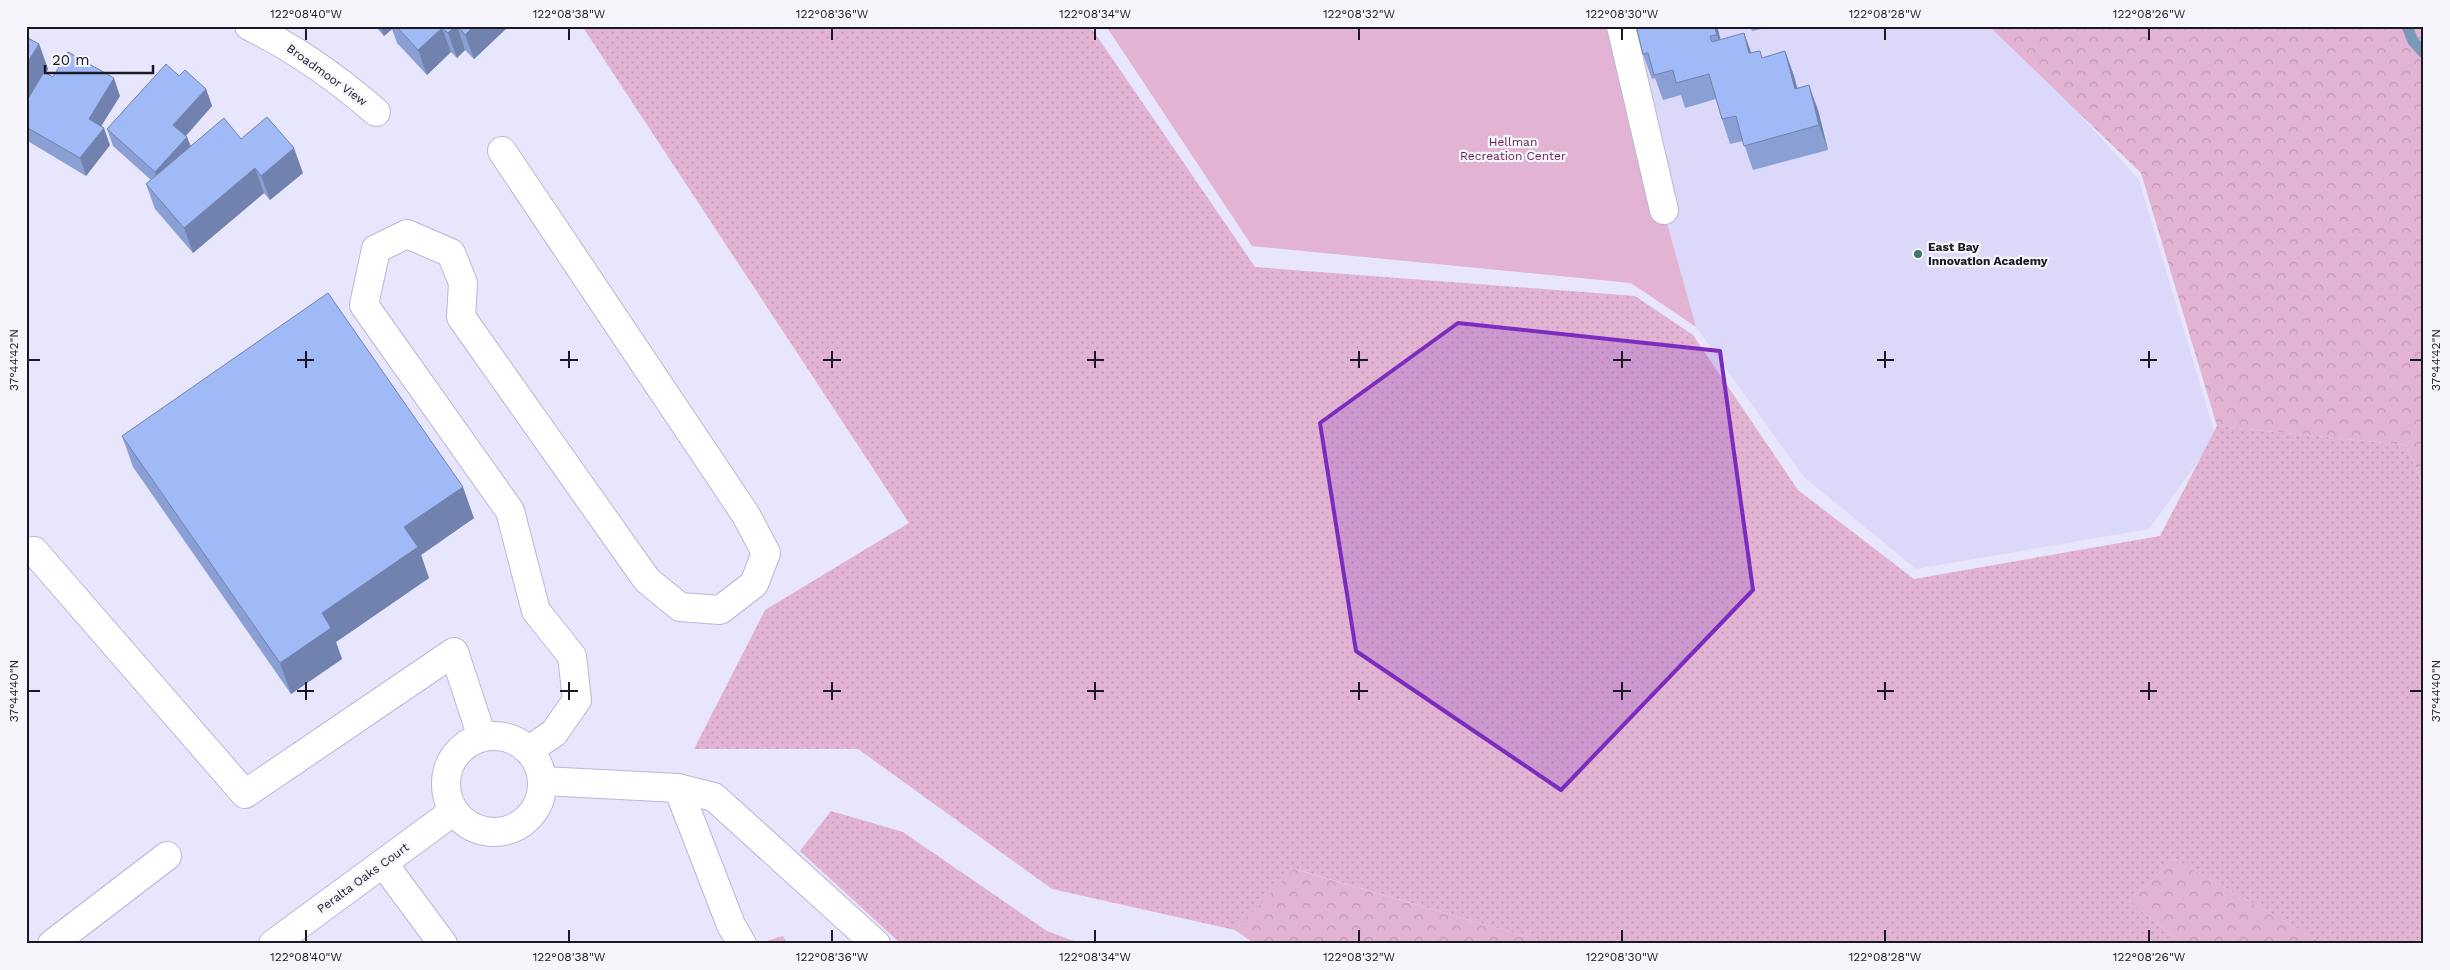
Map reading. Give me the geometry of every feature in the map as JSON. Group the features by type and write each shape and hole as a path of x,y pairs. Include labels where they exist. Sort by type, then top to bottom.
{"street":[{"name":"Broadmoor View","path":"249,26 274,38 315,64 376,112"},
{"path":"1621,26 1664,210"},
{"path":"502,151 746,515 766,553 754,584 720,610 680,607 647,580 461,316 463,282 451,253 407,234 376,248 364,305 510,510 536,611 572,656 577,700 554,733 530,750"},
{"path":"34,551 245,794 454,652 482,737"},
{"path":"482,737 508,737 520,742 530,750 539,764 543,781 541,796 535,811 524,823 510,830 494,833 479,830 464,823 454,811 446,790 448,767 456,753 468,743 482,737"},
{"path":"543,781 678,788 714,797 876,944"},
{"path":"678,788 731,925 742,944"},
{"name":"Peralta Oaks Court","path":"273,944 454,811"},
{"path":"52,944 167,856"},
{"path":"382,863 442,944"}],"highlighted area":[{"path":"1458,323 1720,351 1753,590 1561,790 1356,651 1320,423"}],"shaded area":[{"name":"East Bay Innovation Academy","path":"1612,26 2000,26 2139,180 2216,437 2149,529 1916,569 1804,477 1696,327"}],"green space":[{"path":"582,26 1090,26 1255,267 1635,296 1693,335 1798,490 1914,579 2160,536 2217,426 2406,445 2424,487 2424,936 2416,944 2324,944 2174,859 2129,901 2183,944 1552,944 1295,869 1235,930 1052,889 858,749 694,749 765,610 909,523"},
{"name":"Hellman Recreation Center","path":"1106,26 1612,26 1696,327 1631,283 1252,246"},
{"path":"1989,26 2424,26 2424,486 2406,445 2217,426 2141,173"},
{"path":"831,811 903,832 1047,931 1082,944 901,944 800,851"},
{"path":"2174,859 2324,944 2183,944 2129,901"},
{"path":"1294,869 1552,944 1255,944 1235,930"},
{"path":"783,936 788,944 763,942"}],"building":[{"path":"396,26 455,26 448,33 442,28 418,50"},
{"path":"458,26 474,26 465,35"},
{"path":"1636,26 1714,26 1717,35 1710,36 1712,42 1744,33 1749,53 1760,51 1762,58 1785,51 1795,89 1809,85 1819,125 1744,146 1736,116 1722,119 1709,74 1676,83 1673,70 1654,75 1648,53 1643,54"},
{"path":"26,37 39,44 26,65"},
{"path":"68,52 114,78 89,119 104,128 80,158 26,127 26,102 44,72 53,77"},
{"path":"166,64 179,76 185,70 206,89 173,125 187,137 155,172 107,129"},
{"path":"267,117 294,148 261,176 255,168 184,228 146,184 224,118 241,139"},
{"path":"328,293 463,487 404,527 418,547 322,613 331,628 280,663 122,436"}],"waterway":[{"path":"2407,26 2413,41 2424,53"}],"place":[{"name":"East Bay Innovation Academy","path":"1918,254"}]}
